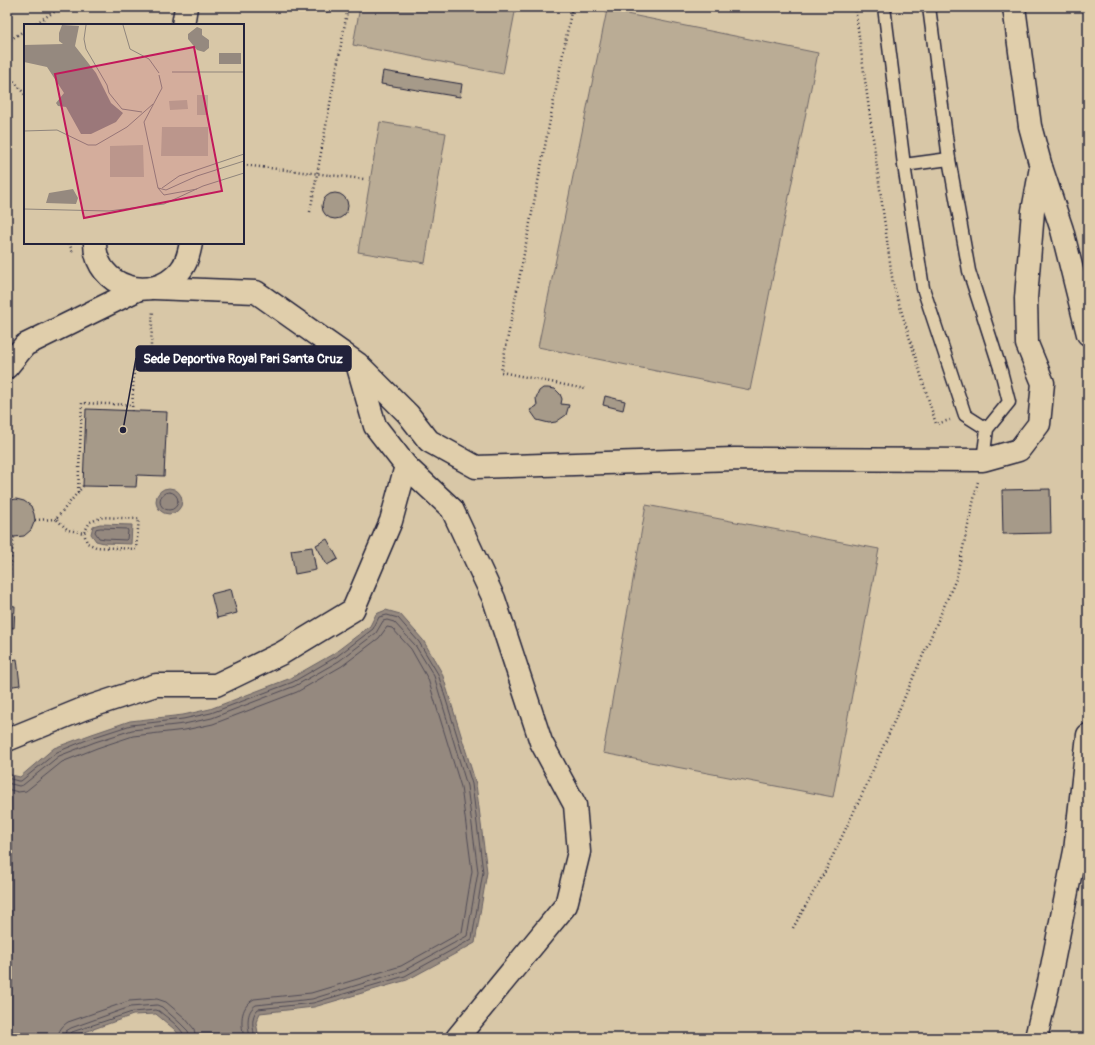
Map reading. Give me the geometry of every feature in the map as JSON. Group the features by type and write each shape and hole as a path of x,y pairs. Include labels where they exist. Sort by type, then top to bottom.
{"street":[{"path":"183,24 186,7"},
{"path":"1014,7 1030,126 1041,167 1062,230 1088,334"},
{"path":"95,244 95,249 100,264 110,277 124,286 146,289 256,292 358,364 408,414 428,441 476,466 734,459 983,460 1020,450 1039,424 1043,384 1027,344 1026,298 1033,211 1041,167"},
{"path":"7,367 26,345 146,289 169,282 180,271 188,257 191,244"},
{"path":"358,364 375,426 406,466 452,509 494,599 541,742 575,805 579,852 566,905 457,1038"},
{"path":"7,740 84,709 156,685 216,684 282,653 353,610 391,521 406,466"},
{"path":"1036,1038 1049,982 1075,851 1088,735"}],"lane":[{"path":"884,7 904,165 923,288 965,415 987,429"},
{"path":"930,7 949,159 969,271 1009,402 987,429 983,460"},
{"path":"904,165 949,159"}],"path":[{"path":"35,24 62,7"},
{"path":"310,212 348,7"},
{"path":"572,7 501,372 585,388"},
{"path":"7,42 24,31"},
{"path":"7,77 16,82 24,94"},
{"path":"244,165 364,179"},
{"path":"132,411 134,369 150,362 146,289"},
{"path":"78,492 82,403 132,405"},
{"path":"793,928 827,868 866,786 956,578 983,460"},
{"path":"56,519 83,486"},
{"path":"103,517 139,519 136,549 96,547 87,542 84,533 90,522 103,517"},
{"path":"35,520 56,519 68,530 84,533"},
{"path":"7,590 14,537"}],"shaded area":[{"path":"360,7 516,7 503,74 353,45"},
{"path":"607,10 818,53 750,390 538,347"},
{"path":"380,122 446,133 425,263 358,252"},
{"path":"646,505 879,549 833,797 603,753"}],"water":[{"path":"169,488 178,492 182,501 178,510 169,514 160,510 156,501 160,492"},
{"path":"100,524 132,525 131,544 104,543 96,541 91,534 93,526"},
{"path":"386,610 400,614 423,640 442,673 476,784 487,872 475,943 407,980 314,1007 260,1013 256,1022 259,1038 182,1038 156,1014 133,1015 68,1038 7,1038 7,774 20,777 54,748 130,721 183,715 210,709 291,678 333,654 370,626 376,614"}],"building":[{"path":"317,7 337,7 334,10 326,12 318,9"},
{"path":"383,71 462,84 460,97 381,84"},
{"path":"335,193 344,197 348,206 344,215 335,219 326,215 322,206 326,197"},
{"path":"543,388 555,389 560,394 562,399 561,404 569,405 566,415 556,422 549,423 537,420 530,410 537,406 536,398 539,391"},
{"path":"605,396 625,401 623,410 603,405"},
{"path":"86,409 167,412 164,476 137,475 136,487 83,486"},
{"path":"1050,489 1051,533 1003,534 1002,490"},
{"path":"16,499 24,501 31,506 35,520 31,530 24,536 14,537 7,535 7,501"},
{"path":"327,539 338,559 327,565 316,545"},
{"path":"312,547 316,570 295,574 291,550"},
{"path":"231,589 237,613 217,618 211,594"},
{"path":"7,605 15,606 14,628 7,627"},
{"path":"17,659 20,685 7,687 7,661"}],"place":[{"name":"Sede Deportiva Royal Pari Santa Cruz","path":"123,430"}]}
